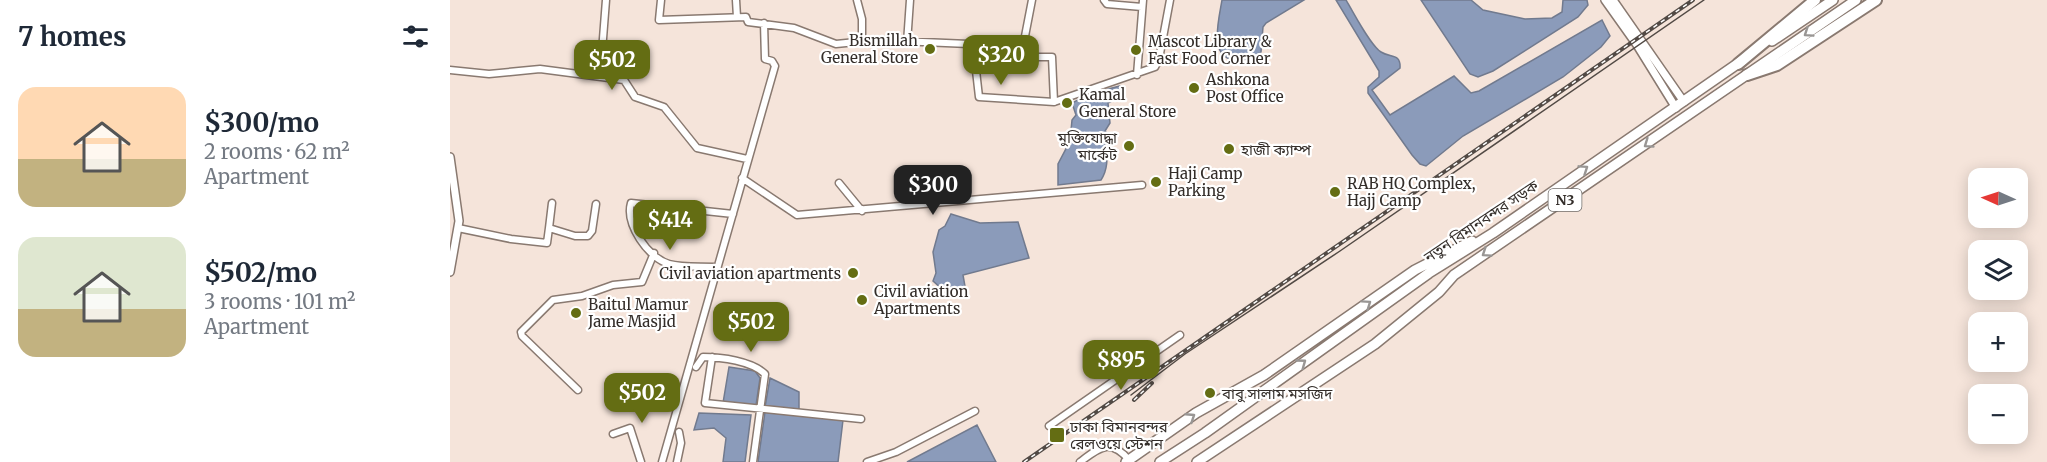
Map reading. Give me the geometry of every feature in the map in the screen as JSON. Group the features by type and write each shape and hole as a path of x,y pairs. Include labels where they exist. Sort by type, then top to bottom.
{"highway":[{"path":"1738,64 1751,46 1808,0"},
{"path":"1738,64 1815,0"},
{"name":"নতুন বিমানবন্দর সড়ক","path":"1160,462 1238,410 1411,286 1833,0"},
{"name":"নতুন বিমানবন্দর সড়ক","path":"1201,460 1280,409 1390,332 1439,292 1454,275 1856,0"},
{"path":"1747,75 1777,64 1876,0"},
{"name":"নতুন বিমানবন্দর সড়ক","path":"1127,461 1196,413 1243,388 1415,270 1474,240"}],"street":[{"path":"600,77 606,0"},
{"path":"661,0 659,20 746,17 748,22 765,23 813,34 836,44 862,41 973,44 1021,57 1052,57 1054,102"},
{"path":"736,0 737,17"},
{"path":"856,0 862,19 862,41"},
{"path":"907,43 909,0"},
{"path":"1021,57 1032,0"},
{"path":"1104,0 1107,4 1142,3 1137,75"},
{"path":"973,44 979,97 1054,102 1137,75 1158,64 1170,0"},
{"path":"1605,0 1637,45 1676,108"},
{"path":"1613,0 1684,102"},
{"path":"662,462 775,66 772,61 765,58 765,23"},
{"path":"450,70 489,74 540,69 624,80 635,97 664,107 697,148 747,159"},
{"path":"450,157 458,228 450,272"},
{"path":"742,178 797,214 862,211 1142,185"},
{"path":"839,183 862,211"},
{"path":"458,228 511,239 547,243 552,203"},
{"path":"717,267 669,264 654,253 634,229 631,203 733,214"},
{"path":"549,228 575,236 588,236 592,231 596,204"},
{"path":"578,390 521,332 553,300 582,296 613,285 642,282 654,253"},
{"path":"1049,426 1180,335"},
{"path":"696,367 703,357 712,357 751,365 765,374 753,462"},
{"path":"712,357 705,402 761,410 861,419"},
{"path":"867,462 896,452 975,411"},
{"path":"613,434 630,428 641,462"},
{"path":"677,462 681,443 679,432"},
{"path":"1080,462 1097,449 1109,446 1119,449 1127,461"}],"water":[{"path":"1222,0 1304,0 1266,23 1263,27 1261,52 1256,56 1238,60 1222,54 1219,46 1217,38"},
{"path":"1336,0 1346,0 1367,36 1377,48 1384,54 1399,60 1400,68 1372,90 1390,115 1454,76 1471,93 1479,91 1602,20 1610,36 1601,47 1563,77 1463,136 1426,166 1420,164 1412,155 1368,93 1368,87 1379,77 1379,71"},
{"path":"1421,0 1471,0 1483,10 1525,19 1552,18 1562,12 1563,0 1587,0 1588,5 1578,17 1493,71 1478,77 1470,74"},
{"path":"1120,86 1124,95 1108,103 1110,123 1105,131 1108,135 1104,148 1107,164 1101,180 1058,185 1058,164 1070,141 1072,120 1076,115 1072,103 1089,94"},
{"path":"951,214 980,223 1018,222 1029,258 963,275 966,292 940,287 933,281 936,273 933,252 939,230 945,226"},
{"path":"729,367 755,371 760,378 756,405 723,403"},
{"path":"770,378 799,392 799,411 765,407"},
{"path":"765,412 843,420 838,462 758,462"},
{"path":"699,413 751,415 745,462 723,462 726,438 714,428 694,430"},
{"path":"977,425 996,462 907,462"}],"tram line":[{"path":"1131,395 1185,354 1340,251 1704,0"}],"railway":[{"path":"1024,462 1693,0"},
{"path":"1134,400 1152,383"}],"place":[{"name":"Bismillah General Store","path":"930,49"},
{"name":"Mascot Library & Fast Food Corner","path":"1136,50"},
{"name":"Ashkona Post Office","path":"1194,88"},
{"name":"Kamal General Store","path":"1067,103"},
{"name":"মুক্তিযোদ্ধা মার্কেট","path":"1129,146"},
{"name":"হাজী ক্যাম্প","path":"1229,149"},
{"name":"Haji Camp Parking","path":"1156,182"},
{"name":"RAB HQ Complex, Hajj Camp","path":"1335,192"},
{"name":"Civil aviation apartments","path":"853,273"},
{"name":"Civil aviation Apartments","path":"862,300"},
{"name":"Baitul Mamur Jame Masjid","path":"576,313"},
{"name":"বাবু সালাম মসজিদ","path":"1210,393"},
{"name":"ঢাকা বিমানবন্দর রেলওয়ে স্টেশন","path":"1057,435"}]}
